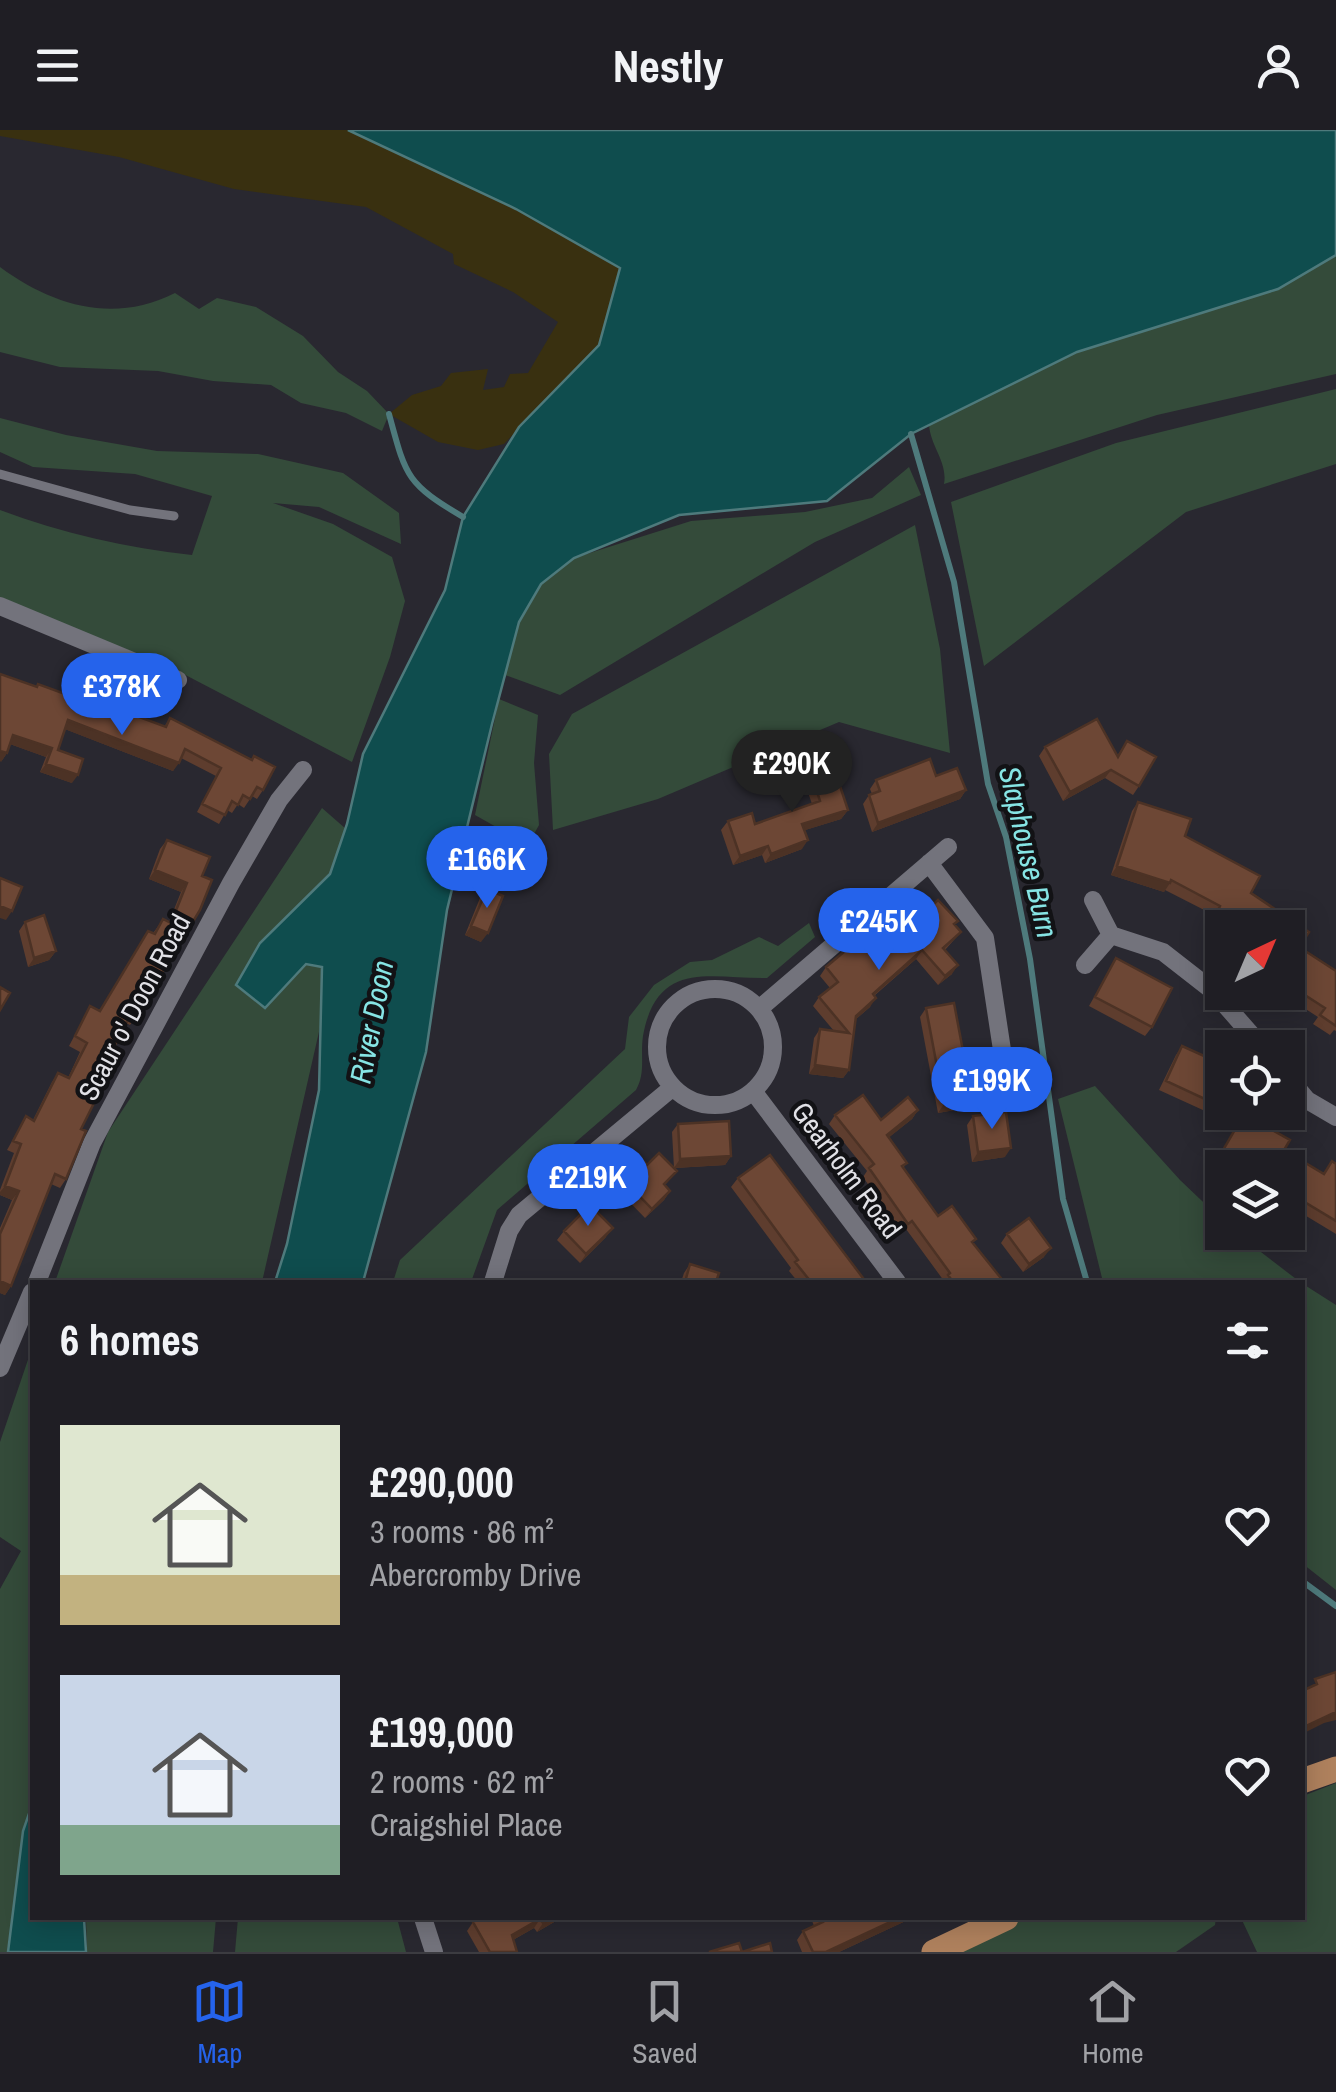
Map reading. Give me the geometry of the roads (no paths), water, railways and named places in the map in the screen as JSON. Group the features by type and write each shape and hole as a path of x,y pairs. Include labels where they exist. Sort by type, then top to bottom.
{"main road":[{"path":"1305,1780 1336,1769"},
{"path":"934,1952 1002,1920"}],"street":[{"path":"0,606 178,680"},
{"name":"Scaur o' Doon Road","path":"38,1280 92,1142 279,800 303,770"},
{"path":"760,1009 948,847"},
{"path":"928,863 986,938 1010,1096"},
{"path":"1092,900 1110,934 1163,952 1214,991 1248,1030"},
{"path":"1085,965 1110,934"},
{"path":"714,988 731,990 760,1009 768,1022 773,1051 763,1080 753,1091 727,1104 712,1105 698,1102 673,1087 657,1058 657,1040 670,1010 682,998 714,988"},
{"path":"494,1280 518,1215 673,1087"},
{"name":"Gearholm Road","path":"753,1091 895,1280"},
{"path":"1305,1097 1336,1118"},
{"path":"0,1368 30,1297"},
{"path":"423,1920 434,1952"}],"lane":[{"path":"0,474 130,510 174,516"}],"water":[{"name":"River Doon","path":"348,130 1336,130 1336,255 1278,289 1077,352 911,434 827,501 679,515 574,558 541,584 519,622 492,724 447,910 426,1052 364,1280 276,1280 287,1244 319,1090 322,967 306,964 265,1008 236,985 260,943 330,874 347,824 363,754 445,590 463,517 519,427 599,345 620,268 516,209"},
{"path":"30,1811 30,1920 84,1920 86,1952 8,1952 23,1831"}],"waterway":[{"path":"389,414 411,476 430,495 463,517"},
{"name":"Slaphouse Burn","path":"911,434 954,582 988,784 1006,837 1030,959 1063,1199 1086,1280"},
{"name":"Slaphouse Burn","path":"1305,1583 1336,1606"}]}
